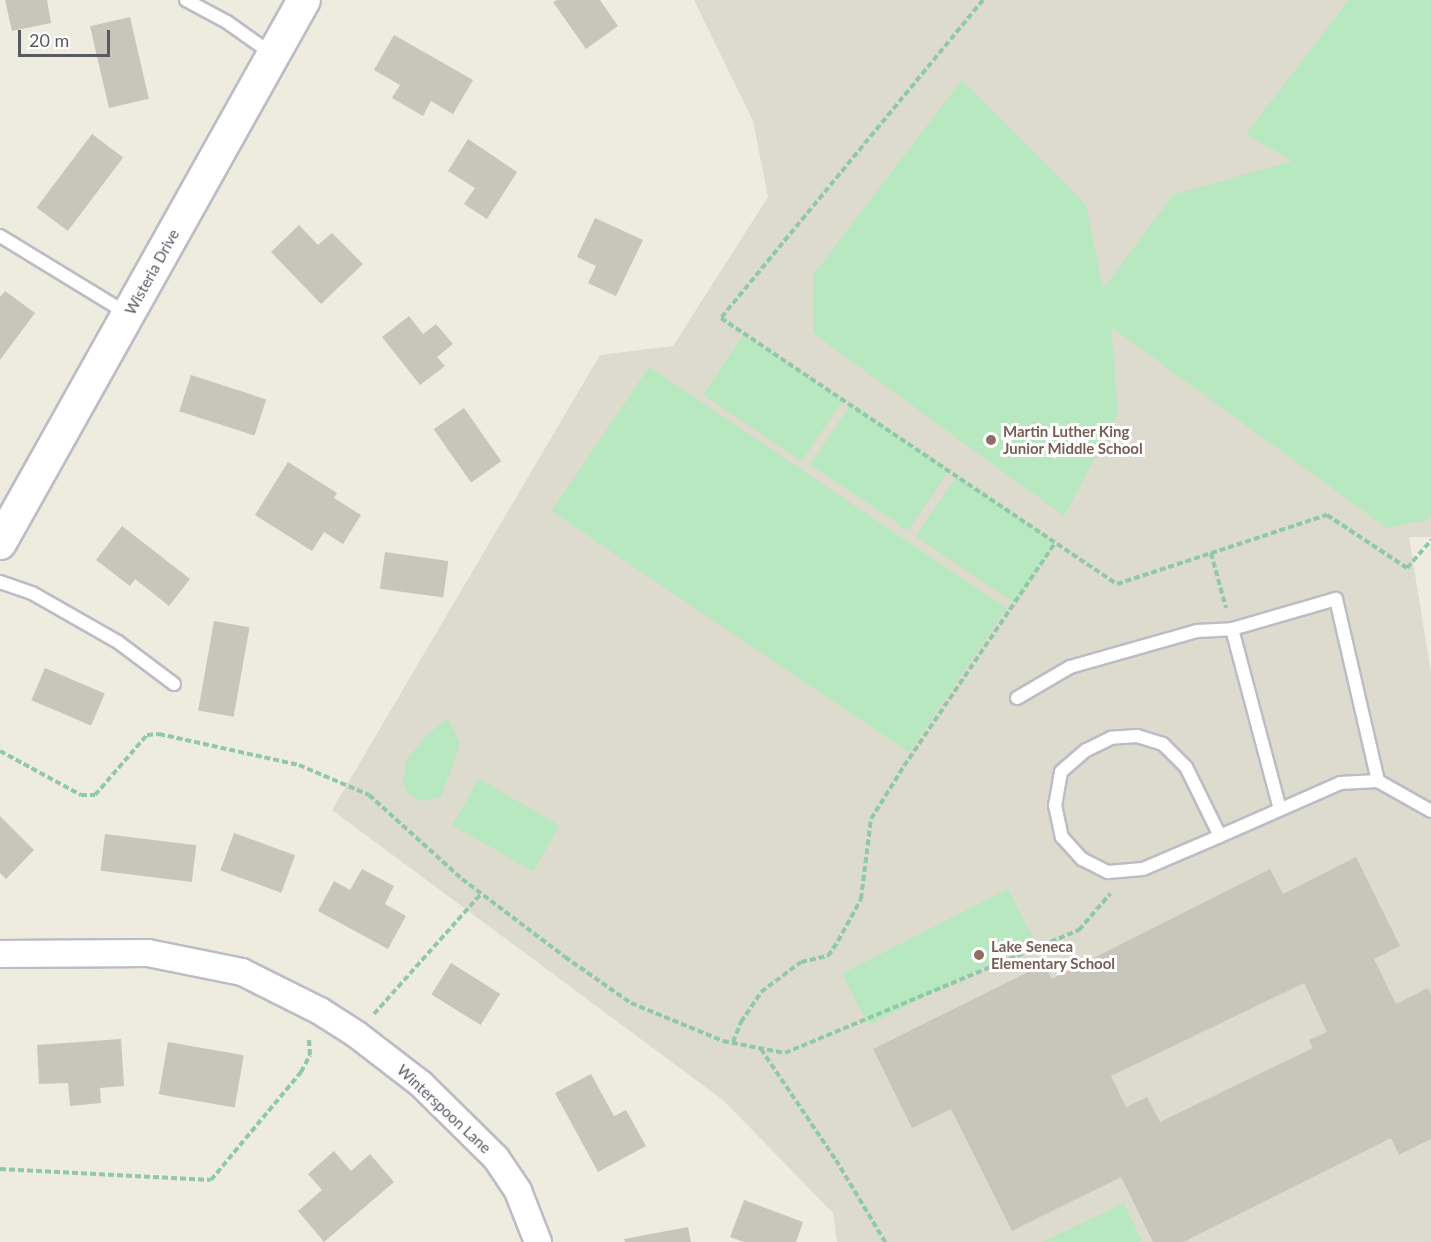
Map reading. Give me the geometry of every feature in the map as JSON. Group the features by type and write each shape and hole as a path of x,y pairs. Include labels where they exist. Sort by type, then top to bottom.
{"street":[{"name":"Wisteria Drive","path":"0,543 303,0"},
{"name":"Winterspoon Lane","path":"0,954 148,953 242,972 320,1011 356,1034 421,1084 496,1158 518,1191 538,1242"}],"lane":[{"path":"186,0 227,22 273,54"},
{"path":"0,236 129,314"},
{"path":"0,582 33,593 118,642 174,684"},
{"path":"1017,698 1070,667 1197,631 1232,629 1336,599 1378,782"},
{"path":"1232,629 1280,809"},
{"path":"1220,836 1186,766 1162,744 1137,736 1111,738 1086,750 1061,772 1054,805 1062,837 1083,859 1108,872 1143,869 1220,836 1340,783 1378,782 1431,811"}],"path":[{"path":"983,0 721,318 1117,584 1327,515 1407,568 1431,540"},
{"path":"733,1042 741,1022 761,992 801,962 828,956 838,941 861,899 872,819 904,766 1055,543"},
{"path":"1211,553 1232,629"},
{"path":"0,751 81,795 95,795 147,735 159,734 299,765 369,795 482,894 565,957 631,1003 733,1042 785,1053 1079,930 1130,870"},
{"path":"356,1034 482,894"},
{"path":"0,1169 211,1180 302,1072 310,1055 309,1030 320,1011"},
{"path":"760,1048 836,1160 885,1242"}],"shaded area":[{"path":"694,0 1431,0 1431,537 1409,537 1431,673 1431,1242 837,1242 833,1213 723,1100 332,810 600,355 673,346 768,197 753,121"}],"green space":[{"path":"1349,0 1431,0 1431,513 1426,520 1387,528 1111,327 1118,414 1064,516 813,333 813,275 962,80 1086,205 1103,289 1173,195 1292,161 1246,134"},
{"path":"744,334 843,401 802,461 703,395"},
{"path":"649,367 1006,608 909,752 552,511"},
{"path":"851,404 949,470 908,531 810,465"},
{"path":"957,476 1056,543 1015,603 916,537"},
{"path":"448,719 460,744 441,797 419,801 407,792 403,782 407,759 429,733"},
{"path":"479,779 560,825 533,871 452,825"},
{"path":"1008,889 1034,941 869,1025 842,973"},
{"path":"1124,1203 1142,1242 1043,1242"}],"building":[{"path":"5,0 47,0 51,23 12,31"},
{"path":"557,0 600,0 618,26 586,49 553,2"},
{"path":"130,17 149,99 109,108 90,26"},
{"path":"394,35 473,80 453,114 431,101 423,116 392,98 400,85 374,70"},
{"path":"92,134 123,157 68,231 37,207"},
{"path":"468,139 517,172 487,219 464,204 475,188 448,171"},
{"path":"595,218 643,240 616,296 588,283 596,266 577,257"},
{"path":"299,225 318,245 332,233 363,264 321,304 271,252"},
{"path":"5,291 35,313 0,360 0,297"},
{"path":"409,316 423,334 436,324 453,344 437,357 445,366 420,385 382,337"},
{"path":"191,375 266,399 254,436 179,411"},
{"path":"464,408 501,461 471,482 434,429"},
{"path":"288,462 337,493 334,498 361,515 343,544 324,532 312,551 255,515"},
{"path":"122,526 190,579 169,606 135,579 130,586 96,560"},
{"path":"385,552 448,561 443,598 380,589"},
{"path":"214,621 249,627 234,717 198,711"},
{"path":"45,668 105,693 91,726 31,700"},
{"path":"0,816 34,850 6,879 0,873"},
{"path":"234,833 295,855 281,893 220,871"},
{"path":"105,834 196,845 192,882 100,871"},
{"path":"1356,857 1400,946 1374,959 1396,1004 1428,988 1431,994 1431,1139 1399,1155 1391,1138 1183,1242 1153,1242 1121,1177 1012,1231 951,1109 912,1128 873,1049 1044,964 1052,979 1270,869 1283,894","holes":["1304,983 1327,1032 1309,1040 1313,1048 1160,1122 1147,1097 1126,1107 1111,1076"]},
{"path":"362,869 394,886 385,904 406,916 388,949 318,911 334,881 350,890"},
{"path":"451,963 500,994 481,1025 431,994"},
{"path":"121,1039 124,1086 100,1088 101,1103 70,1106 68,1083 39,1084 37,1045"},
{"path":"168,1042 244,1055 235,1108 159,1094"},
{"path":"591,1074 614,1116 626,1110 646,1146 598,1172 555,1093"},
{"path":"334,1151 351,1171 370,1154 394,1182 324,1242 298,1211 322,1190 308,1174"},
{"path":"744,1200 803,1222 796,1242 744,1242 730,1237"},
{"path":"688,1227 691,1242 625,1242 624,1239"}],"place":[{"name":"Martin Luther King Junior Middle School","path":"991,440"},
{"name":"Lake Seneca Elementary School","path":"979,955"}]}
